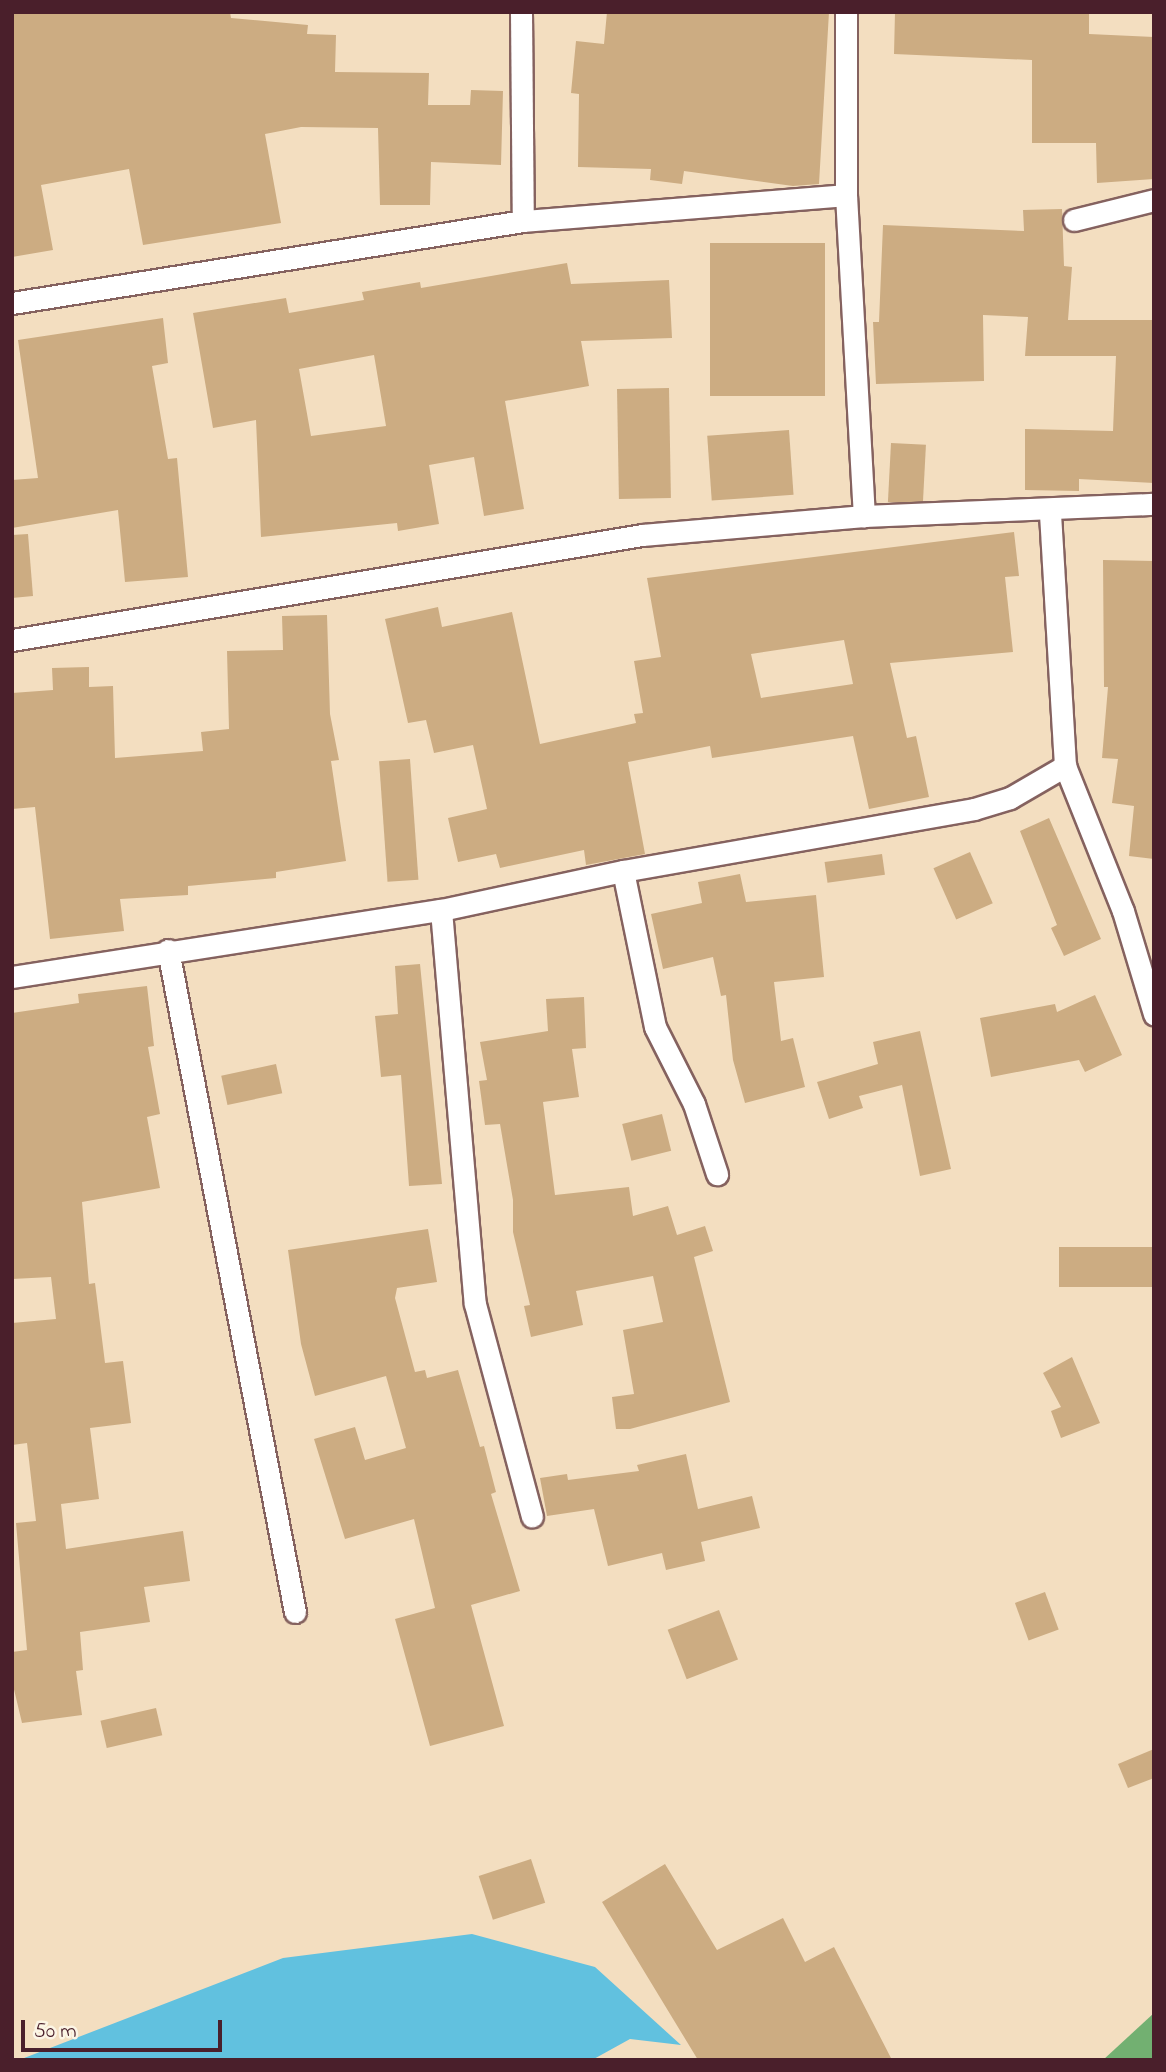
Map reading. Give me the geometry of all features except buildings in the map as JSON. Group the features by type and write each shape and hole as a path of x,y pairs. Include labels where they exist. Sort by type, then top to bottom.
{"street":[{"path":"521,12 523,221"},
{"path":"846,12 846,195 864,516"},
{"path":"12,303 523,221 846,195"},
{"path":"1074,220 1154,200"},
{"path":"12,640 642,535 864,516 1050,510 1154,503"},
{"path":"1050,510 1065,766 1123,911 1154,1014"},
{"path":"12,977 168,950 441,910 623,871 974,810 1010,798 1065,766"},
{"path":"623,871 655,1027 694,1104 717,1174"},
{"path":"441,910 475,1304 532,1516"},
{"path":"168,950 295,1612"}],"green space":[{"path":"1154,2013 1154,2060 1103,2060"}],"water":[{"path":"472,1934 595,1967 681,2045 630,2039 592,2060 19,2060 283,1958"}]}
